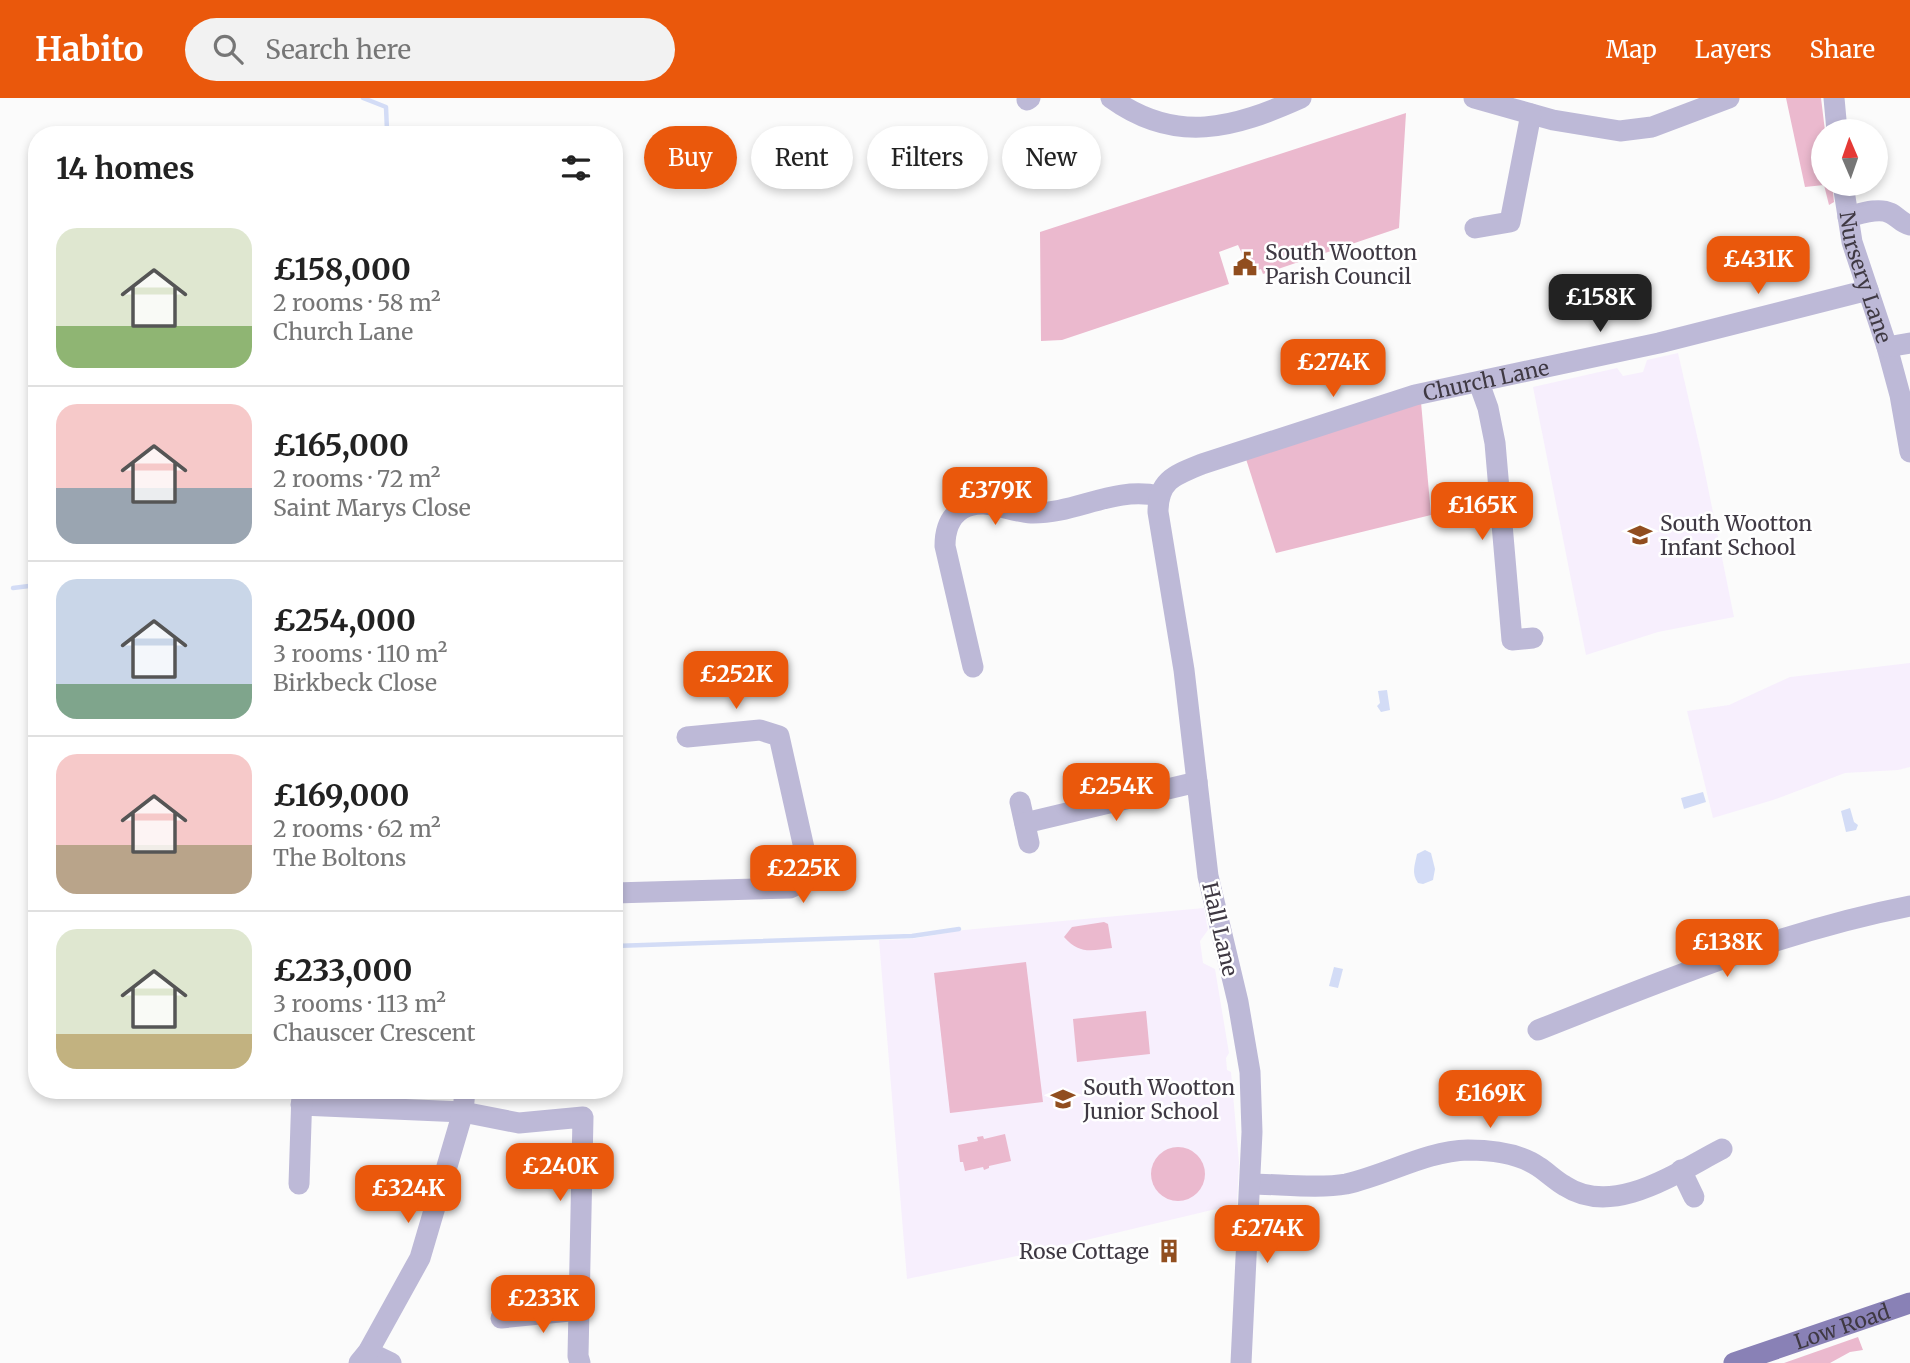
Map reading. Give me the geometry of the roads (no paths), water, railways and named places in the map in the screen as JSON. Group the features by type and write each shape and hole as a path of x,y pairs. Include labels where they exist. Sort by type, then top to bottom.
{"main road":[{"name":"Low Road","path":"1734,1363 1910,1303"}],"street":[{"path":"1111,98 1127,109 1160,123 1199,128 1235,124 1262,116 1301,98"},
{"path":"1474,98 1553,120 1620,131 1652,127 1729,98"},
{"path":"1834,98 1836,119"},
{"path":"1475,228 1511,230 1531,114"},
{"name":"Nursery Lane","path":"1845,196 1857,261 1887,347 1910,446"},
{"path":"1848,217 1888,211 1902,223 1910,225"},
{"name":"Church Lane","path":"1159,496 1163,488 1178,474 1202,464 1415,395 1659,343 1868,290"},
{"path":"1887,347 1901,343 1910,344"},
{"path":"1479,383 1488,408 1495,443 1513,640"},
{"path":"973,667 945,546 947,526 953,515 975,504 1030,513 1047,512 1127,493 1159,496"},
{"name":"Hall Lane","path":"1159,496 1158,512 1184,670 1213,905 1238,1002 1250,1072 1253,1113 1241,1363"},
{"path":"623,893 790,888 803,882 808,866 779,736 760,730 687,737"},
{"path":"1020,802 1027,833 1197,782"},
{"path":"1538,1030 1766,943 1910,906"},
{"path":"299,1184 302,1099"},
{"path":"314,1099 463,1112 519,1123 587,1116 578,1356 580,1363"},
{"path":"391,1363 363,1357 420,1258 463,1112 464,1099"},
{"path":"1250,1184 1347,1184 1430,1157 1466,1150 1495,1152 1530,1161 1572,1190 1604,1198 1638,1191 1722,1149"},
{"path":"1681,1170 1694,1197"},
{"path":"501,1318 580,1310"}],"water":[{"path":"1387,690 1390,710 1381,712 1377,706 1380,703 1378,691"},
{"path":"1703,792 1706,802 1684,809 1681,798"},
{"path":"1850,808 1854,822 1858,825 1856,830 1846,832 1841,811"},
{"path":"1425,850 1431,853 1435,869 1433,880 1423,884 1418,883 1414,869 1417,854"},
{"path":"1334,967 1343,969 1338,988 1329,986"}],"waterway":[{"path":"363,98 386,107 387,126"},
{"path":"13,588 28,586"},
{"path":"623,946 912,936 959,929"}],"place":[{"name":"South Wootton Parish Council","path":"1245,264"},
{"name":"South Wootton Infant School","path":"1640,535"},
{"name":"South Wootton Junior School","path":"1063,1099"},
{"name":"Rose Cottage","path":"1169,1251"}]}
